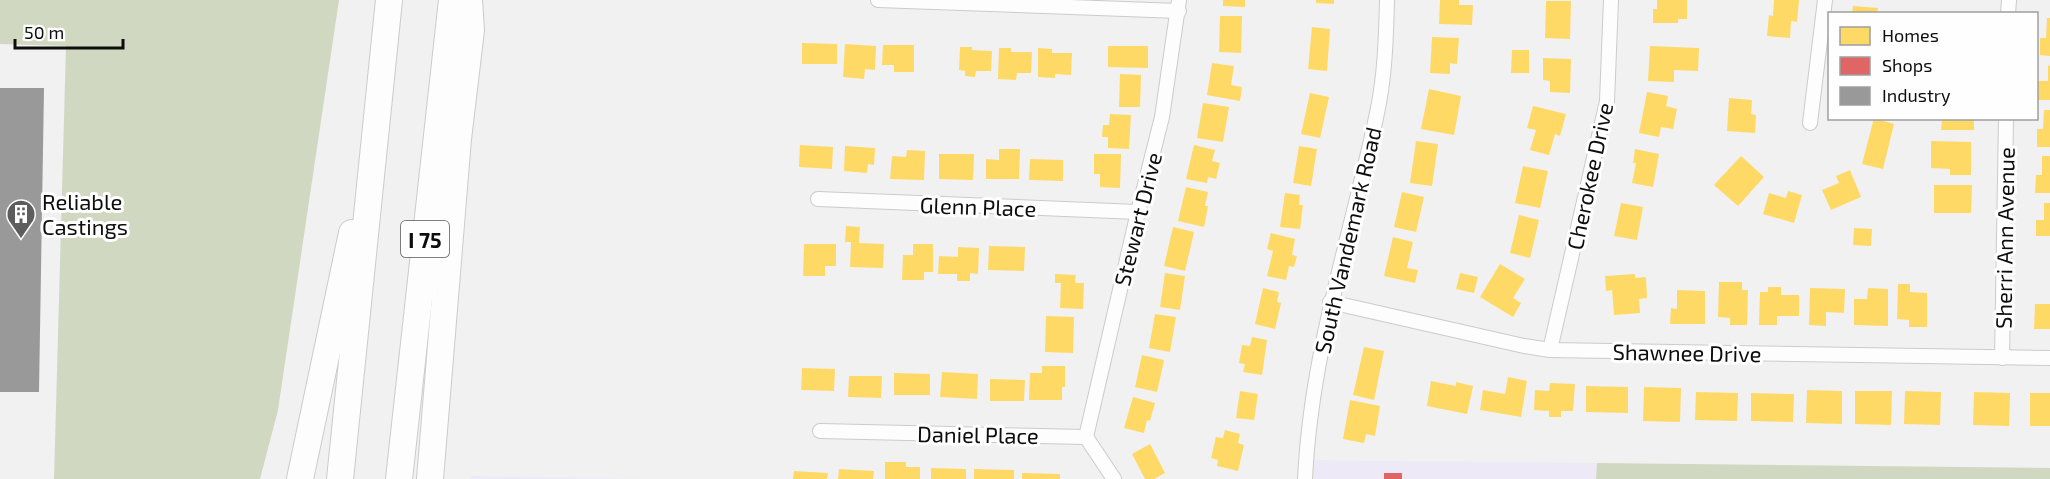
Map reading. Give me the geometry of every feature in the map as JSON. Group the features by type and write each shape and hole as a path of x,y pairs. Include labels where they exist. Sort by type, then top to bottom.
{"highway":[{"name":"I 75","path":"340,479 389,0"},
{"name":"I 75","path":"399,479 452,0"},
{"path":"430,479 459,139 471,30 469,0"},
{"path":"300,479 381,92"}],"street":[{"path":"878,0 1179,6"},
{"name":"South Vandemark Road","path":"1305,479 1308,433 1330,302 1377,112 1385,60 1387,0"},
{"name":"Cherokee Drive","path":"1550,350 1607,101 1611,0"},
{"path":"1810,123 1825,0"},
{"name":"Stewart Drive","path":"1086,437 1162,117 1179,6"},
{"name":"Sherri Ann Avenue","path":"2002,358 2006,120"},
{"name":"Glenn Place","path":"818,199 1138,212"},
{"name":"Shawnee Drive","path":"1330,302 1550,350 2050,358"},
{"name":"Daniel Place","path":"820,431 1086,437"},
{"path":"1086,437 1114,479"}],"shaded area":[{"path":"1306,460 1597,463 1596,479 1305,479"},
{"path":"472,476 648,479 471,479"}],"green space":[{"path":"0,0 339,0 278,410 260,479 54,479 66,46 0,44"},
{"path":"1597,463 2050,468 2050,479 1596,479"}],"building: Homes":[{"path":"1223,0 1245,0 1245,7 1223,6"},
{"path":"1316,0 1334,0 1334,4 1316,3"},
{"path":"1440,0 1459,0 1459,5 1473,5 1472,25 1439,24"},
{"path":"1657,0 1687,0 1687,19 1678,19 1678,23 1653,23 1653,9 1657,9"},
{"path":"1774,0 1799,0 1797,22 1791,21 1790,38 1767,36 1769,15 1773,16"},
{"path":"1546,1 1571,1 1570,39 1545,38"},
{"path":"1853,6 1878,8 1877,12 1852,12"},
{"path":"1220,16 1242,16 1241,53 1219,52"},
{"path":"2047,18 2050,18 2050,56 2040,55 2040,38 2046,38"},
{"path":"1312,27 1330,29 1327,71 1308,69"},
{"path":"1432,37 1459,38 1457,64 1450,63 1450,74 1430,73"},
{"path":"802,43 837,44 837,64 802,64"},
{"path":"845,44 876,46 875,70 865,69 864,79 843,77"},
{"path":"883,45 914,45 914,72 894,72 894,65 882,65"},
{"path":"1108,46 1148,46 1148,68 1108,67"},
{"path":"1650,46 1699,48 1698,71 1674,70 1674,82 1648,81"},
{"path":"960,47 992,51 991,71 976,71 975,77 965,76 965,71 959,70"},
{"path":"999,48 1011,48 1011,52 1032,52 1031,73 1017,73 1016,80 998,79"},
{"path":"1038,48 1052,49 1052,53 1072,53 1071,75 1055,74 1055,78 1038,77"},
{"path":"1512,50 1529,50 1529,73 1511,73"},
{"path":"1543,58 1571,59 1570,93 1550,92 1550,81 1543,80"},
{"path":"1212,63 1234,66 1231,85 1242,87 1240,101 1207,95"},
{"path":"2048,65 2050,66 2050,100 2038,100 2038,81 2048,81"},
{"path":"1120,74 1141,75 1140,107 1119,107"},
{"path":"1429,89 1461,96 1454,135 1421,129"},
{"path":"1647,92 1668,96 1666,106 1677,109 1673,129 1661,127 1659,137 1639,133"},
{"path":"1310,93 1329,97 1320,138 1301,134"},
{"path":"1729,98 1752,100 1751,114 1756,115 1755,133 1727,131"},
{"path":"1203,103 1229,107 1223,142 1197,138"},
{"path":"1533,106 1566,114 1560,136 1555,134 1549,155 1530,150 1536,130 1527,128"},
{"path":"2044,110 2050,110 2050,147 2037,147 2037,129 2043,129"},
{"path":"1110,114 1131,115 1129,149 1108,148 1108,137 1102,137 1103,125 1109,125"},
{"path":"1873,120 1894,124 1883,169 1862,164"},
{"path":"1942,120 1974,120 1974,130 1941,130"},
{"path":"1416,141 1438,144 1432,186 1410,183"},
{"path":"1931,141 1971,142 1971,175 1950,175 1950,169 1931,168"},
{"path":"800,145 833,147 832,169 799,167"},
{"path":"1194,145 1215,150 1212,161 1220,163 1216,179 1208,177 1207,183 1186,179"},
{"path":"845,146 875,148 874,165 868,164 867,173 844,171"},
{"path":"1299,146 1317,149 1311,186 1293,183"},
{"path":"999,149 1020,149 1019,179 986,179 986,159 999,160"},
{"path":"1635,149 1659,154 1653,187 1632,183 1636,163 1633,163"},
{"path":"907,150 925,151 924,180 890,179 892,156 906,157"},
{"path":"939,154 974,154 973,180 939,179"},
{"path":"1094,154 1121,154 1120,188 1100,187 1100,174 1094,174"},
{"path":"1741,156 1764,177 1738,206 1714,185"},
{"path":"2042,156 2050,156 2050,193 2035,193 2036,175 2042,175"},
{"path":"1030,159 1063,160 1063,181 1029,180"},
{"path":"1523,166 1548,171 1540,208 1515,203"},
{"path":"1850,170 1861,197 1831,210 1822,190 1839,183 1836,176"},
{"path":"1934,185 1972,185 1971,213 1934,213"},
{"path":"1186,187 1208,192 1204,227 1178,221"},
{"path":"1788,191 1802,195 1794,223 1763,214 1769,193 1786,198"},
{"path":"1402,192 1424,197 1416,232 1394,227"},
{"path":"1285,193 1300,195 1299,205 1303,205 1300,229 1280,227"},
{"path":"1621,203 1643,207 1637,240 1614,236"},
{"path":"2044,203 2050,203 2050,236 2036,236 2036,220 2044,220"},
{"path":"1519,215 1539,220 1530,258 1510,253"},
{"path":"846,226 860,227 859,243 884,244 883,268 850,267 851,242 845,242"},
{"path":"1173,227 1194,232 1185,271 1164,266"},
{"path":"1854,228 1872,229 1871,246 1853,245"},
{"path":"1271,233 1295,239 1292,255 1297,256 1294,267 1289,266 1286,280 1267,276 1273,251 1267,249"},
{"path":"1393,237 1413,242 1407,268 1418,270 1415,283 1384,276"},
{"path":"804,244 836,244 836,266 825,266 825,276 803,276"},
{"path":"913,244 933,244 933,272 924,272 924,280 902,280 903,255 913,255"},
{"path":"989,246 1025,247 1024,271 988,270"},
{"path":"958,247 979,248 978,274 970,273 970,281 957,281 957,274 938,274 939,256 958,257"},
{"path":"1500,264 1525,279 1513,298 1521,303 1513,317 1480,297"},
{"path":"1165,273 1185,276 1180,310 1160,307"},
{"path":"1460,273 1478,277 1474,293 1456,289"},
{"path":"1055,274 1076,275 1075,283 1084,283 1083,309 1060,308 1061,283 1055,283"},
{"path":"1635,274 1635,278 1646,277 1647,298 1639,299 1640,313 1614,315 1612,290 1606,291 1605,276"},
{"path":"1719,282 1742,282 1742,290 1748,290 1747,325 1730,325 1730,318 1718,317"},
{"path":"1898,284 1910,284 1910,292 1927,293 1927,327 1909,327 1909,320 1897,319"},
{"path":"1768,287 1781,287 1781,295 1799,295 1799,316 1777,316 1777,325 1759,325 1760,292 1768,292"},
{"path":"1263,288 1279,292 1277,302 1281,303 1275,329 1255,324"},
{"path":"1810,288 1845,289 1844,313 1826,312 1826,326 1809,325"},
{"path":"1868,288 1888,289 1888,326 1854,325 1854,299 1867,299"},
{"path":"1677,290 1705,291 1705,324 1670,324 1671,308 1677,309"},
{"path":"2035,304 2050,304 2050,329 2034,329"},
{"path":"1155,314 1176,317 1170,352 1149,348"},
{"path":"1046,316 1074,317 1073,353 1045,352"},
{"path":"1252,337 1267,340 1262,375 1243,372 1245,364 1239,363 1242,345 1250,346"},
{"path":"1364,347 1384,351 1374,400 1353,395"},
{"path":"1142,355 1164,360 1157,392 1135,387"},
{"path":"1042,366 1065,366 1065,387 1062,387 1062,400 1029,400 1030,373 1042,373"},
{"path":"802,368 835,369 834,391 801,390"},
{"path":"942,372 978,374 977,399 940,397"},
{"path":"894,373 930,374 930,395 894,395"},
{"path":"849,376 882,376 881,398 848,397"},
{"path":"1508,377 1527,381 1521,417 1480,410 1483,390 1505,394"},
{"path":"990,379 1025,380 1024,401 990,401"},
{"path":"1431,381 1456,386 1456,382 1473,386 1467,414 1427,406"},
{"path":"1550,383 1575,384 1573,411 1561,411 1561,417 1549,417 1549,411 1534,410 1535,390 1549,391"},
{"path":"1586,386 1628,387 1628,413 1586,412"},
{"path":"1644,387 1681,388 1680,422 1643,421"},
{"path":"1807,390 1842,391 1842,424 1806,423"},
{"path":"1240,391 1258,394 1254,420 1236,418"},
{"path":"1855,391 1892,391 1891,425 1855,424"},
{"path":"1905,391 1941,392 1940,425 1904,424"},
{"path":"1696,392 1738,393 1737,421 1695,420"},
{"path":"1974,392 2010,393 2009,426 1973,425"},
{"path":"1751,393 1794,394 1793,422 1751,421"},
{"path":"2030,393 2050,393 2050,426 2030,426"},
{"path":"1133,397 1155,403 1144,433 1124,428"},
{"path":"1350,400 1380,406 1375,436 1366,434 1364,443 1343,439"},
{"path":"1225,430 1240,434 1238,443 1244,445 1238,471 1217,466 1218,460 1211,458 1216,437 1223,438"},
{"path":"1150,444 1165,473 1154,479 1145,479 1132,454"},
{"path":"885,462 906,462 906,467 920,467 920,479 885,479"},
{"path":"931,468 966,469 966,479 931,479"},
{"path":"839,469 874,471 873,479 838,479"},
{"path":"974,469 1014,470 1014,479 974,479"},
{"path":"794,471 828,473 827,479 793,479"},
{"path":"1022,473 1060,474 1060,479 1022,479"}],"building: Shops":[{"path":"1384,473 1402,473 1402,479 1384,479"}],"building: Industry":[{"name":"Reliable Castings","path":"0,88 44,88 39,392 0,392"}],"place":[{"name":"Reliable Castings","path":"21,240"}]}
